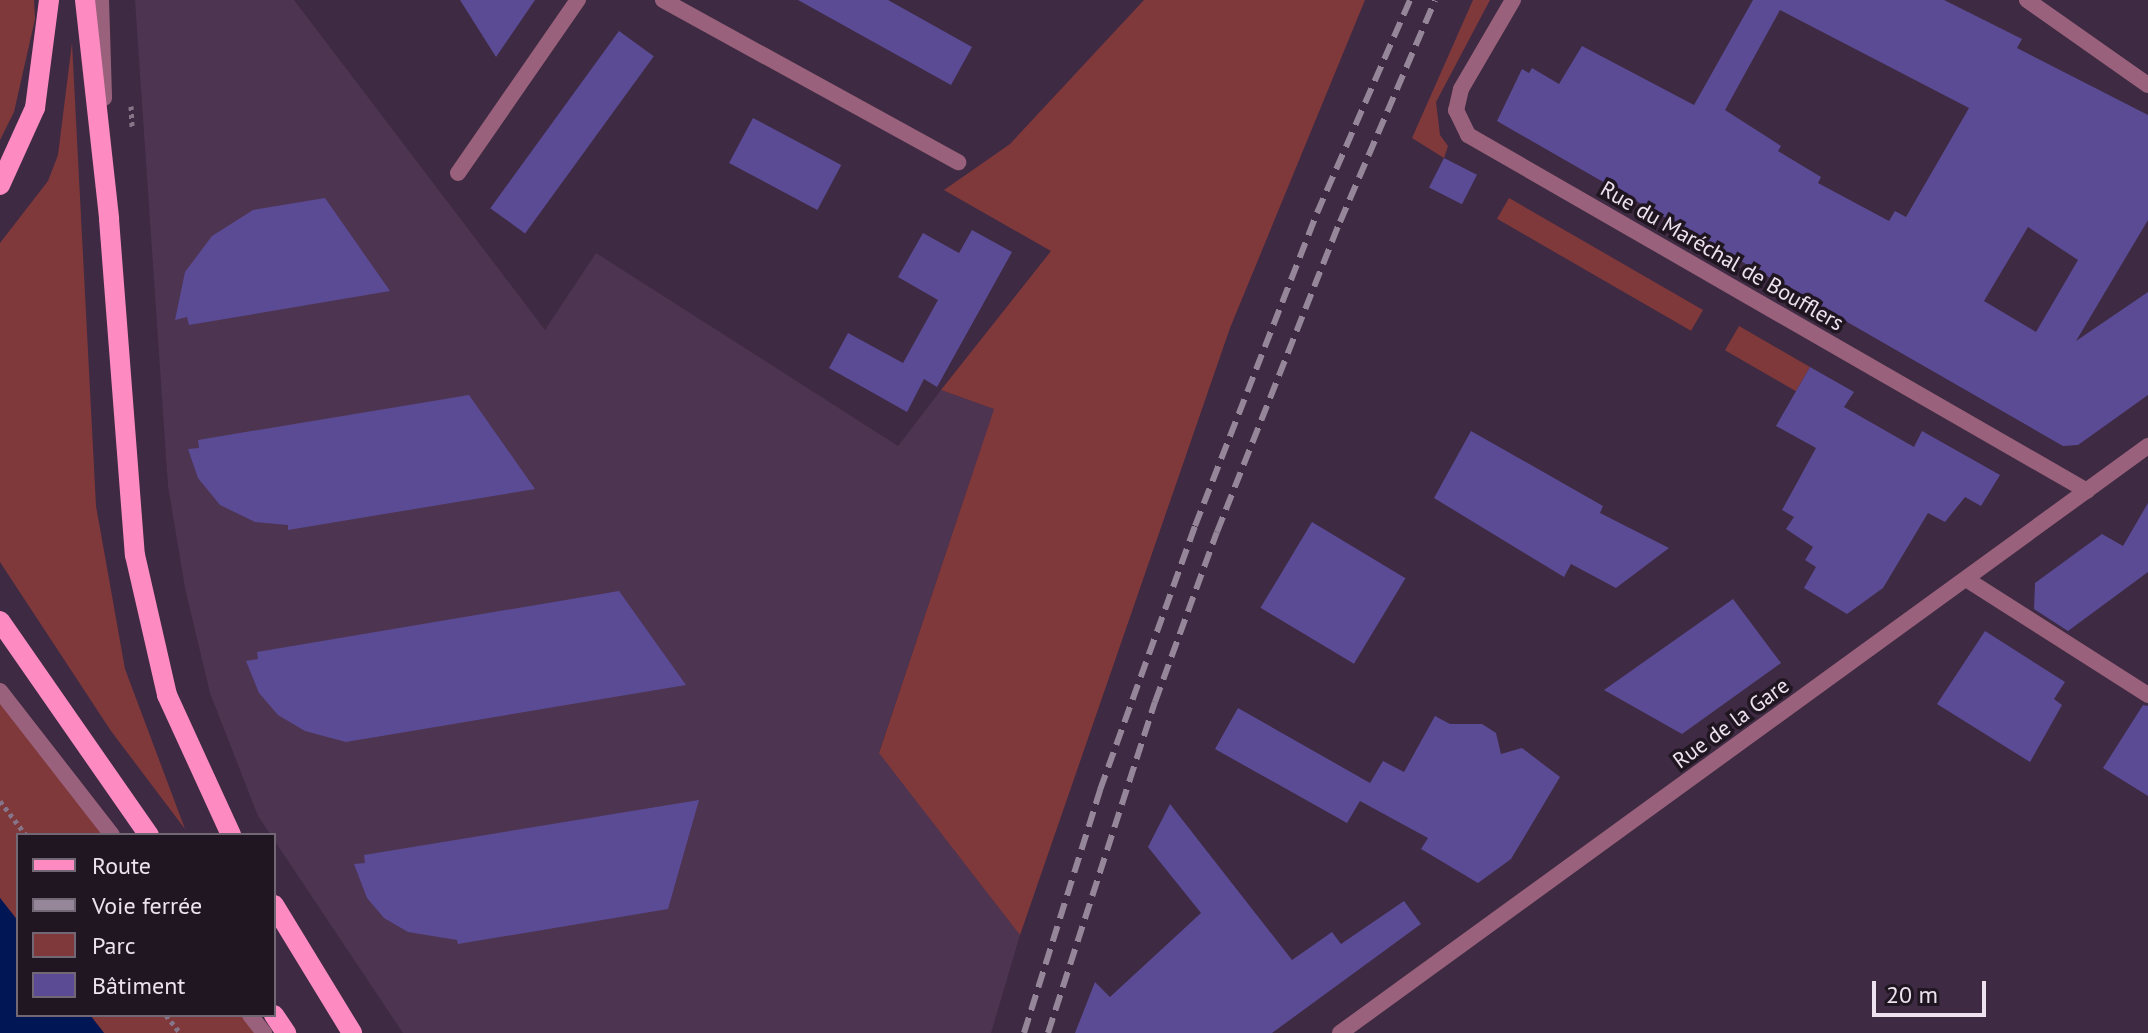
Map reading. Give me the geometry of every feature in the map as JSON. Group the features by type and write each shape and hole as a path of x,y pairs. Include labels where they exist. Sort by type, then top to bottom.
{"main road":[{"path":"0,185 35,108 49,0"},
{"path":"85,0 109,219 120,419 142,593 167,695 230,833"},
{"path":"0,621 148,833"},
{"path":"276,908 352,1033"}],"street":[{"path":"101,0 109,219"},
{"path":"458,173 578,0"},
{"path":"663,0 958,162"},
{"name":"Rue du Maréchal de Boufflers","path":"1513,0 1461,89 1456,110 1468,135 2087,491"},
{"path":"2027,0 2148,85"},
{"name":"Rue de la Gare","path":"1340,1033 2148,446"},
{"path":"1966,579 2148,695"},
{"path":"0,691 110,833"},
{"path":"252,1017 264,1033"}],"path":[{"path":"130,93 133,140"},
{"path":"0,801 24,833"},
{"path":"168,1017 180,1033"}],"shaded area":[{"path":"135,0 294,0 545,330 596,253 898,446 941,390 994,409 879,752 1020,935 991,1033 403,1033 276,843 276,833 269,833 258,816 210,693 185,588 168,486"},
{"path":"0,898 16,918 16,1017 92,1017 104,1033 0,1033"}],"green space":[{"path":"0,0 34,0 35,19 14,112 0,140"},
{"path":"1144,0 1365,0 1230,328 1020,935 879,753 994,409 941,390 1051,251 944,190 1010,144"},
{"path":"1473,0 1490,0 1436,102 1440,135 1448,146 1444,158 1412,138"},
{"path":"72,43 96,506 125,669 185,829 111,731 0,562 0,243 48,181 58,155"},
{"path":"1509,198 1703,310 1691,331 1497,219"},
{"path":"1739,326 1810,367 1796,391 1725,350"},
{"path":"0,691 110,833 16,833 16,918 0,898"},
{"path":"92,1017 252,1017 264,1033 104,1033"}],"building":[{"path":"460,0 535,0 496,57"},
{"path":"798,0 888,0 972,47 951,85"},
{"path":"1753,0 1944,0 2022,39 2017,48 2148,115 2148,220 2076,341 2148,292 2148,395 2078,445 2063,446 1497,121 1522,69 1529,73 1532,68 1559,84 1582,46 1694,105","holes":["1780,10 1969,108 1906,217 1895,211 1889,221 1818,183 1821,177 1778,151 1781,146 1725,110","2028,227 2078,260 2036,332 1984,301"]},
{"path":"619,31 654,56 525,233 490,208"},
{"path":"753,118 841,165 817,210 729,163"},
{"path":"1444,158 1477,175 1462,204 1429,187"},
{"path":"325,198 390,291 189,325 187,317 175,320 185,272 212,236 253,210"},
{"path":"972,230 1012,252 937,387 924,379 907,412 829,368 848,333 903,363 938,300 898,277 923,233 959,253"},
{"path":"1810,367 1854,392 1844,407 1914,447 1922,431 2000,475 1981,506 1965,497 1945,522 1928,513 1883,588 1847,614 1804,588 1816,567 1805,560 1813,547 1786,529 1794,517 1782,510 1816,448 1776,426"},
{"path":"469,395 535,489 288,530 288,525 255,522 220,505 198,478 188,449 199,448 198,440"},
{"path":"1471,431 1603,506 1600,513 1669,548 1616,588 1571,564 1564,577 1434,498"},
{"path":"2148,503 2148,572 2068,631 2034,609 2035,583 2102,534 2123,546"},
{"path":"1312,522 1405,578 1354,664 1260,608"},
{"path":"619,591 686,685 346,742 305,731 278,715 259,693 246,661 258,659 257,652"},
{"path":"1733,599 1781,663 1682,734 1604,690"},
{"path":"1985,631 2065,682 2054,699 2062,705 2030,762 1937,704"},
{"path":"2143,705 2148,706 2148,796 2103,768"},
{"path":"1238,708 1370,783 1383,761 1404,772 1435,716 1450,724 1482,724 1496,733 1501,754 1522,748 1560,777 1511,859 1478,883 1421,849 1428,838 1360,801 1347,823 1215,749"},
{"path":"699,800 668,909 458,944 457,940 408,932 384,918 367,898 354,864 365,863 364,855"},
{"path":"1170,804 1292,960 1332,932 1341,944 1404,901 1421,924 1272,1033 1075,1033 1095,982 1110,997 1201,913 1148,847"}],"railway":[{"path":"1024,1033 1100,790 1195,526 1317,213 1410,0"},
{"path":"1048,1033 1155,702 1217,532 1340,222 1435,0"}]}
